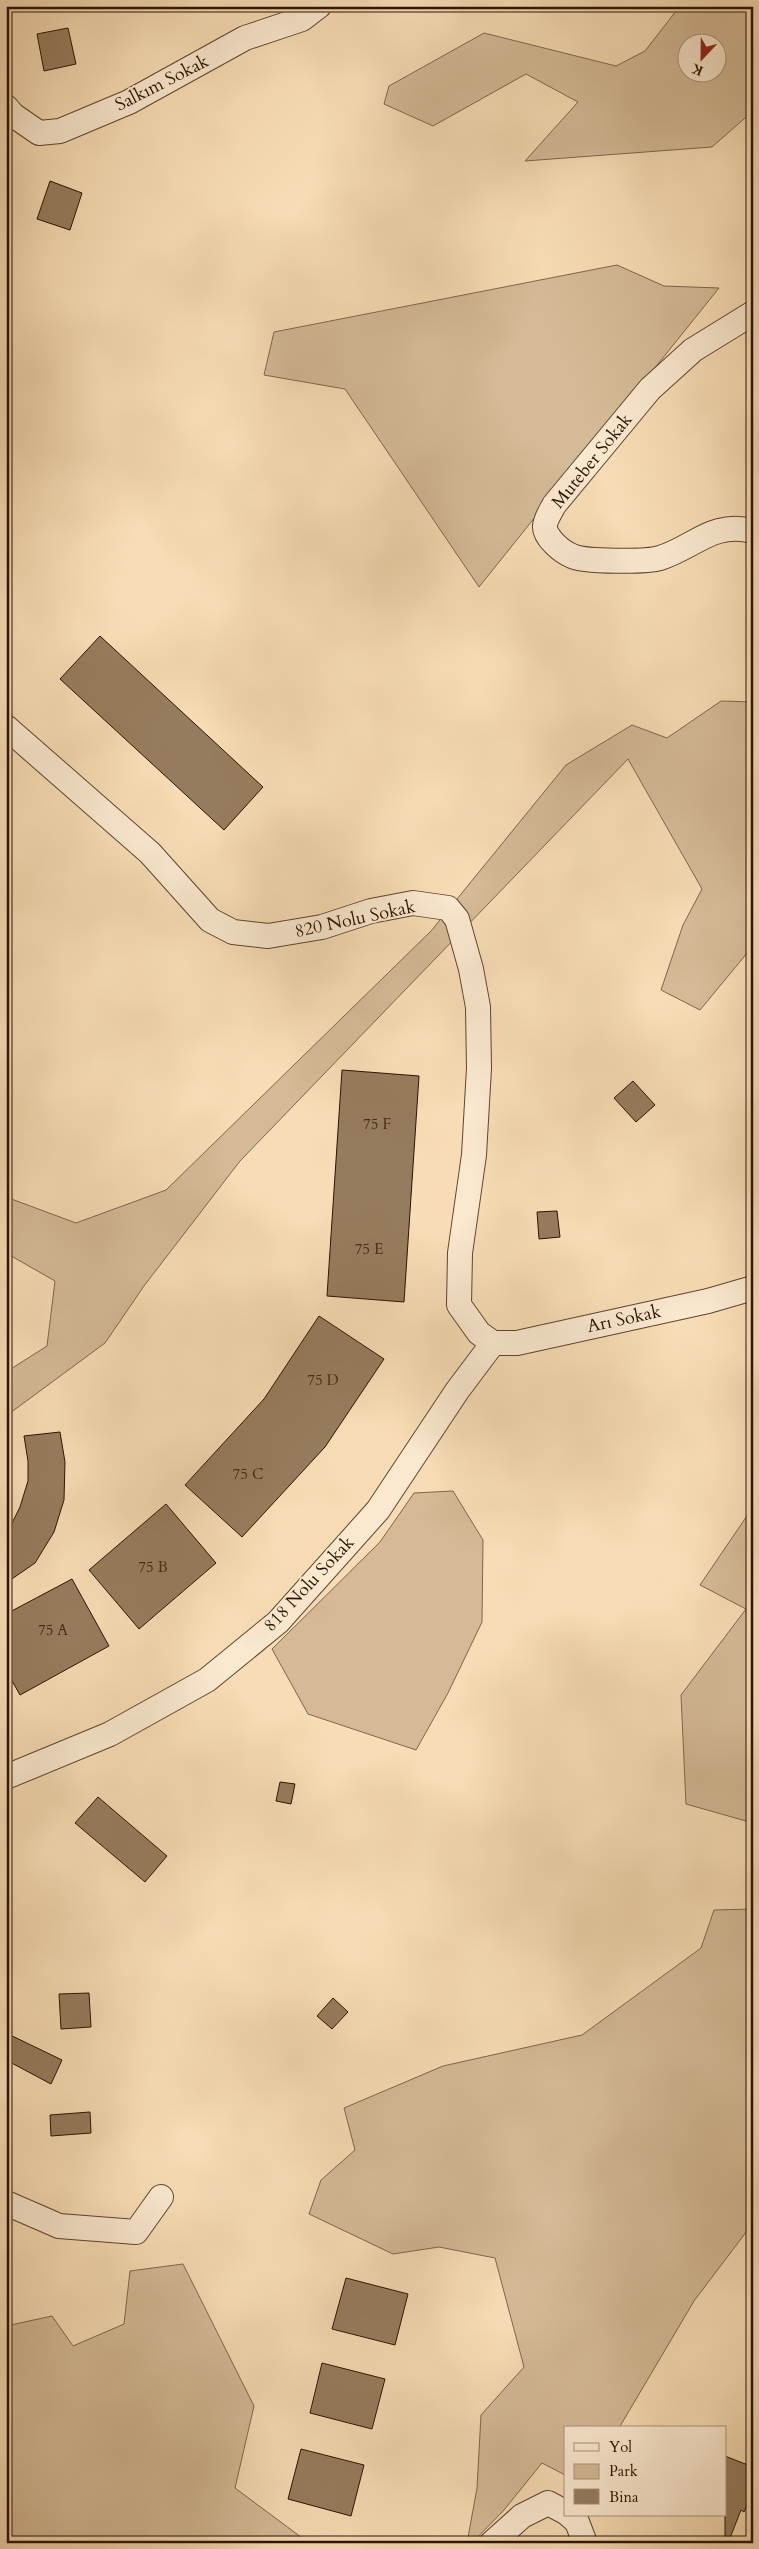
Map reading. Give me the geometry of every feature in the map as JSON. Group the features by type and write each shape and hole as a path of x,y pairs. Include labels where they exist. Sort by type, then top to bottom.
{"street":[{"name":"Salkım Sokak","path":"6,107 13,115 39,133 60,131 129,102 245,38 302,19 319,6"},
{"name":"Muteber Sokak","path":"753,314 693,350 650,390 554,505 545,526 548,537 572,556 602,560 659,558 714,531 740,528 753,531"},
{"name":"820 Nolu Sokak","path":"6,727 150,853 210,920 233,932 268,936 322,928 371,911 413,903 448,908 457,919 471,969 478,1007 479,1068 474,1156 460,1253 459,1305 479,1334 493,1343"},
{"name":"Arı Sokak","path":"493,1343 517,1343 708,1301 753,1288"},
{"name":"818 Nolu Sokak","path":"6,1777 110,1734 206,1680 278,1622 378,1510 457,1391 493,1343"},
{"path":"6,2202 59,2226 136,2232 161,2197"},
{"path":"492,2543 522,2516 548,2503 564,2511"},
{"path":"570,2516 577,2522 585,2543"}],"green space":[{"path":"680,6 753,6 753,111 712,147 525,161 578,102 526,74 433,126 384,104 389,86 484,33 616,66 645,51"},
{"path":"617,265 664,286 719,288 479,587 345,389 264,375 274,332"},
{"path":"721,701 753,702 753,946 700,1010 661,990 683,925 702,889 628,759 240,1161 144,1286 105,1343 6,1416 6,1372 47,1346 55,1281 6,1253 6,1197 76,1223 166,1190 431,931 566,765 632,725 667,738"},
{"path":"453,1491 483,1540 482,1622 448,1693 416,1750 308,1714 272,1649 380,1542 414,1493"},
{"path":"753,1507 753,1823 686,1804 681,1695 746,1609 700,1585"},
{"path":"753,1909 753,2223 694,2301 620,2426 564,2426 564,2474 542,2463 504,2510 472,2543 467,2543 477,2488 481,2415 524,2367 495,2258 439,2247 393,2254 309,2214 321,2180 355,2150 344,2108 443,2066 582,2035 701,1948 714,1910"},
{"path":"183,2264 254,2406 235,2488 309,2543 6,2543 6,2326 52,2316 73,2346 124,2324 130,2271"}],"building":[{"path":"68,28 76,64 44,71 37,34"},
{"path":"50,181 82,193 70,230 37,219"},
{"path":"100,636 263,787 224,830 60,679"},
{"path":"342,1070 419,1076 404,1302 327,1296"},
{"path":"633,1081 655,1105 636,1122 614,1098"},
{"path":"557,1211 560,1237 539,1239 537,1212"},
{"path":"319,1316 384,1359 325,1447 242,1537 185,1485 264,1399"},
{"path":"60,1432 65,1462 64,1500 54,1532 35,1563 6,1583 6,1535 20,1507 28,1481 28,1461 24,1436"},
{"path":"166,1504 216,1563 139,1629 89,1570"},
{"path":"72,1579 109,1646 20,1695 6,1670 6,1614"},
{"path":"280,1782 295,1784 291,1804 276,1801"},
{"path":"98,1797 167,1856 145,1882 75,1823"},
{"path":"89,1993 91,2027 61,2029 59,1994"},
{"path":"333,1998 348,2012 332,2029 317,2016"},
{"path":"6,2033 62,2060 51,2084 6,2060"},
{"path":"90,2112 91,2133 51,2136 50,2115"},
{"path":"346,2278 408,2294 395,2345 332,2329"},
{"path":"322,2363 385,2379 372,2429 310,2413"},
{"path":"301,2449 364,2465 351,2516 288,2499"},
{"path":"726,2456 753,2467 753,2491 744,2512 741,2510 728,2543 725,2543"}]}
